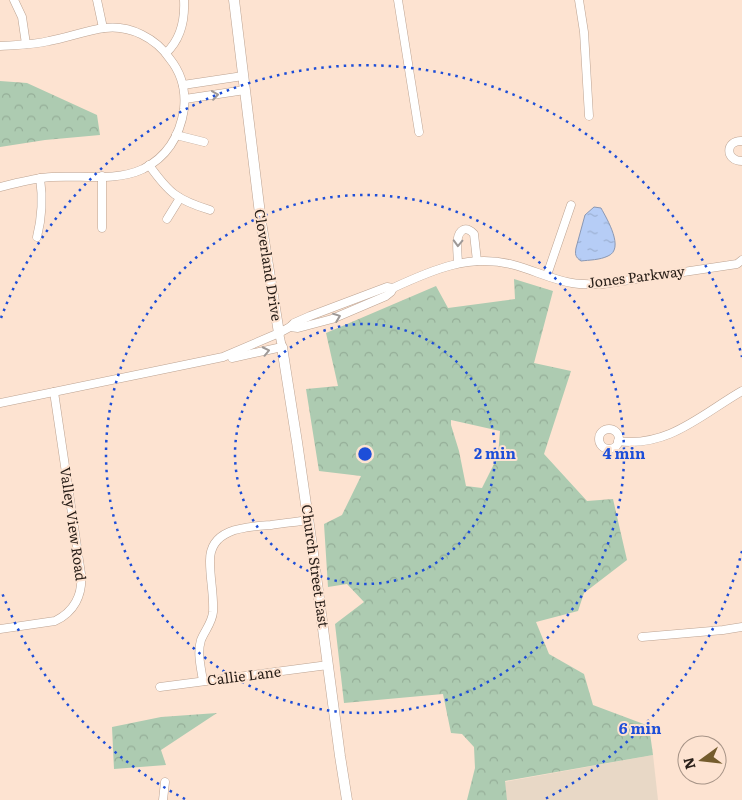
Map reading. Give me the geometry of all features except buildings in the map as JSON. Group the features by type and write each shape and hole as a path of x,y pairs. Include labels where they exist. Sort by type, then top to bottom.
{"main road":[{"name":"Cloverland Drive","path":"234,0 262,230 279,333"},
{"name":"Church Street East","path":"282,347 347,800"}],"street":[{"path":"14,0 22,17 26,44"},
{"path":"97,0 103,28"},
{"path":"166,53 174,45 179,35 184,17 184,0"},
{"path":"398,0 419,132"},
{"path":"579,0 584,32 589,116"},
{"path":"0,46 51,41 103,28 124,29 143,35 166,53 176,67 184,92 181,121 176,135 166,151 149,165 129,174 40,178 0,187"},
{"path":"184,92 243,76"},
{"path":"184,92 245,90"},
{"path":"176,135 204,142"},
{"path":"742,141 734,142 729,151 734,159 742,162"},
{"path":"149,165 164,184 180,198 210,210"},
{"path":"102,176 102,228"},
{"path":"37,237 42,209 40,178"},
{"path":"167,219 180,198"},
{"path":"546,275 571,205"},
{"path":"458,263 457,239 459,233 464,230 470,230 475,237 478,261"},
{"name":"Jones Parkway","path":"279,333 300,320 333,307 387,287 393,288 429,272 458,263 494,261 513,264 574,283 603,284 740,264"},
{"name":"Church Street East","path":"279,333 282,347"},
{"name":"Cloverland Drive","path":"0,403 215,359 279,333"},
{"path":"215,359 236,357 282,347"},
{"path":"618,441 630,443 648,441 674,432 703,417 742,391"},
{"name":"Valley View Road","path":"0,629 55,621 69,612 80,594 81,574 54,392"},
{"path":"203,681 199,648 213,613 210,561 212,550 218,539 237,529 308,520"},
{"path":"642,637 742,627"},
{"name":"Callie Lane","path":"160,687 328,665"},
{"path":"163,800 166,782"}],"shaded area":[{"path":"653,755 658,800 507,800 504,782"}],"green space":[{"path":"0,81 27,83 97,115 100,135 45,140 0,147"},
{"path":"514,279 553,291 534,363 571,371 544,454 587,501 613,499 627,560 584,593 578,611 536,622 549,654 584,674 593,705 649,726 653,755 505,781 507,800 467,800 475,768 474,747 462,734 451,733 443,694 344,703 335,624 364,602 347,584 328,587 324,524 342,515 361,476 319,471 306,389 338,386 326,333 436,286 448,308 515,299","holes":["451,420 500,431 498,456 482,488 466,486"]},
{"path":"217,713 161,750 166,765 114,769 112,727 161,717"}],"water":[{"path":"594,207 601,208 607,219 613,233 615,247 608,256 581,261 576,255 576,248 585,215"}]}
